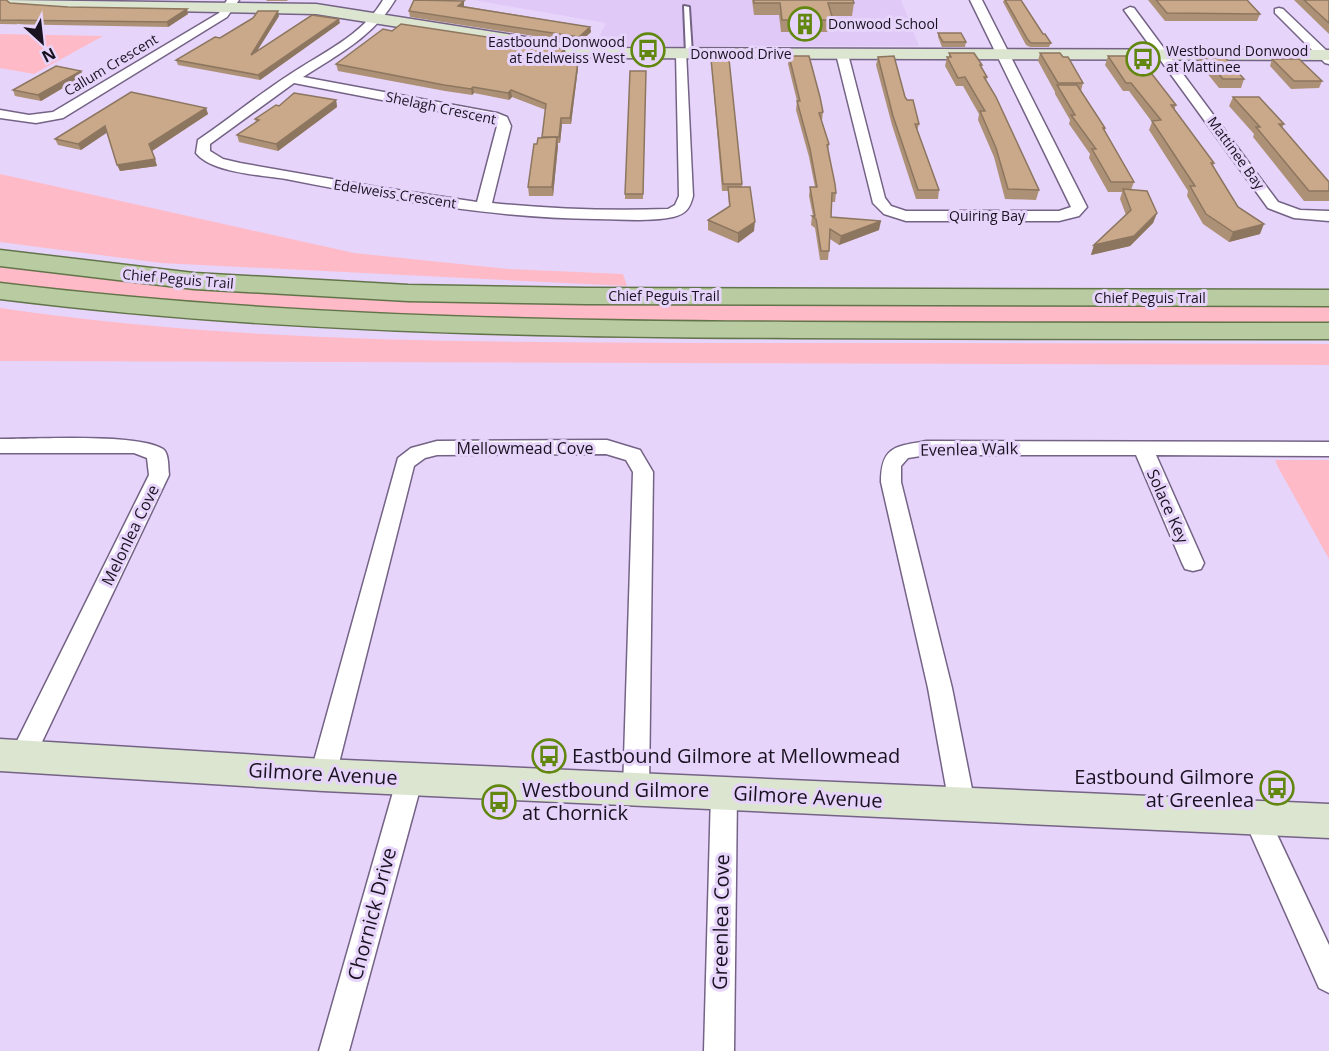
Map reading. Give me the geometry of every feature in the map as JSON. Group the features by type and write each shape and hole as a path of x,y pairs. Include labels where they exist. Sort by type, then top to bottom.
{"main road":[{"name":"Chief Peguis Trail","path":"0,258 194,281 408,293 586,296 1329,298"},
{"name":"Chief Peguis Trail","path":"0,291 178,311 398,326 585,330 1329,332"}],"street":[{"name":"Donwood Drive","path":"12,0 70,4 230,4 316,9 576,51 685,54 1327,56"},
{"name":"Edelweiss Crescent","path":"389,0 372,26 291,79 203,143 203,153 210,159 378,194 573,213 671,213 682,208 686,196 685,54"},
{"path":"976,0 1003,55"},
{"name":"Callum Crescent","path":"0,114 29,120 44,120 58,115 223,15 230,4"},
{"name":"Mattinee Bay","path":"1130,10 1273,205 1286,212 1303,216 1329,216"},
{"path":"1280,11 1327,56"},
{"name":"Quiring Bay","path":"842,54 881,206 890,212 906,216 1059,216 1074,213 1078,207 1003,55"},
{"name":"Shelagh Crescent","path":"291,79 497,117 502,120 504,126 484,206"},
{"name":"Melonlea Cove","path":"0,446 136,446 157,454 159,475 11,756"},
{"name":"Mellowmead Cove","path":"323,775 405,463 417,453 437,448 608,447 633,455 643,472 636,790"},
{"name":"Evenlea Walk","path":"962,804 940,687 891,482 891,464 902,452 927,448 1329,449"},
{"name":"Solace Key","path":"1143,449 1193,563"},
{"name":"Gilmore Avenue","path":"11,756 323,775 1329,821"},
{"name":"Chornick Drive","path":"334,1051 410,778"},
{"name":"Greenlea Cove","path":"719,1051 724,793"},
{"path":"1256,817 1329,978"}],"lane":[{"path":"685,54 686,7"}],"shaded area":[{"path":"473,0 901,0 919,46 595,46 606,23"},
{"path":"0,34 103,36 34,74 0,68"},
{"path":"0,174 354,253 508,269 623,274 627,286 161,263 0,242"},
{"path":"0,265 203,288 407,302 1329,307 1329,323 388,317 164,301 0,283"},
{"path":"0,308 173,328 346,338 520,342 1329,344 1329,365 0,361"},
{"path":"1275,460 1329,460 1329,559 1278,467"}],"building":[{"path":"0,0 10,3 68,7 187,9 167,22 0,20"},
{"path":"414,0 464,1 458,6 590,27 579,37 409,11"},
{"path":"754,0 853,0 854,3 828,3 833,20 782,20 780,3 754,3"},
{"path":"1005,0 1021,0 1051,43 1031,43"},
{"path":"1156,0 1247,0 1260,14 1167,13"},
{"path":"1304,0 1329,0 1329,23"},
{"path":"258,11 278,11 251,55 312,15 339,19 258,75 176,60 215,37 220,38 253,18"},
{"path":"401,24 565,49 556,58 578,62 570,118 561,118 559,137 542,137 546,104 511,90 508,93 444,85 336,64 383,29 392,31"},
{"path":"938,33 961,33 966,42 943,42"},
{"path":"949,53 974,53 982,65 980,65 987,77 984,77 996,97 1039,190 1008,189 996,148 980,111 985,111 965,77 958,78 947,57 951,57"},
{"path":"1040,53 1060,53 1063,57 1068,57 1083,83 1058,83"},
{"path":"1201,53 1221,53 1244,79 1223,79"},
{"path":"789,56 809,56 820,97 823,112 819,113 829,144 827,145 836,193 832,193 831,217 881,221 841,236 830,229 829,251 821,251 816,219 812,216 815,216 810,187 817,187"},
{"path":"894,56 905,97 907,100 913,100 919,124 915,124 939,190 918,190 893,116 878,57"},
{"path":"1108,56 1138,56 1176,105 1171,105 1214,163 1211,163 1238,207 1264,224 1233,232 1206,214 1190,186 1195,186 1152,121 1161,120 1131,83 1126,83"},
{"path":"711,59 729,59 742,184 723,184"},
{"path":"1272,59 1299,59 1322,81 1294,81"},
{"path":"56,66 81,71 38,95 13,90"},
{"path":"630,71 646,71 643,194 625,194"},
{"path":"1057,85 1077,85 1105,128 1103,128 1134,182 1111,182 1092,149 1096,149 1071,115 1075,115"},
{"path":"131,92 206,108 149,144 155,159 117,165 105,126 78,144 55,139"},
{"path":"294,93 336,100 276,144 237,135 259,120 255,119 276,105 279,106"},
{"path":"1233,97 1259,97 1284,124 1279,124 1329,182 1329,191 1309,191 1256,127 1260,127"},
{"path":"557,137 552,187 528,187 534,144 537,144 538,138"},
{"path":"728,187 750,187 755,222 738,233 708,220 730,206"},
{"path":"1123,189 1147,191 1157,213 1134,236 1094,245 1131,210"}],"place":[{"name":"Donwood School","path":"805,24"},
{"name":"Eastbound Donwood at Edelweiss West","path":"648,50"},
{"name":"Westbound Donwood at Mattinee","path":"1143,59"},
{"name":"Eastbound Gilmore at Mellowmead","path":"549,756"},
{"name":"Eastbound Gilmore at Greenlea","path":"1277,788"},
{"name":"Westbound Gilmore at Chornick","path":"499,802"}]}
